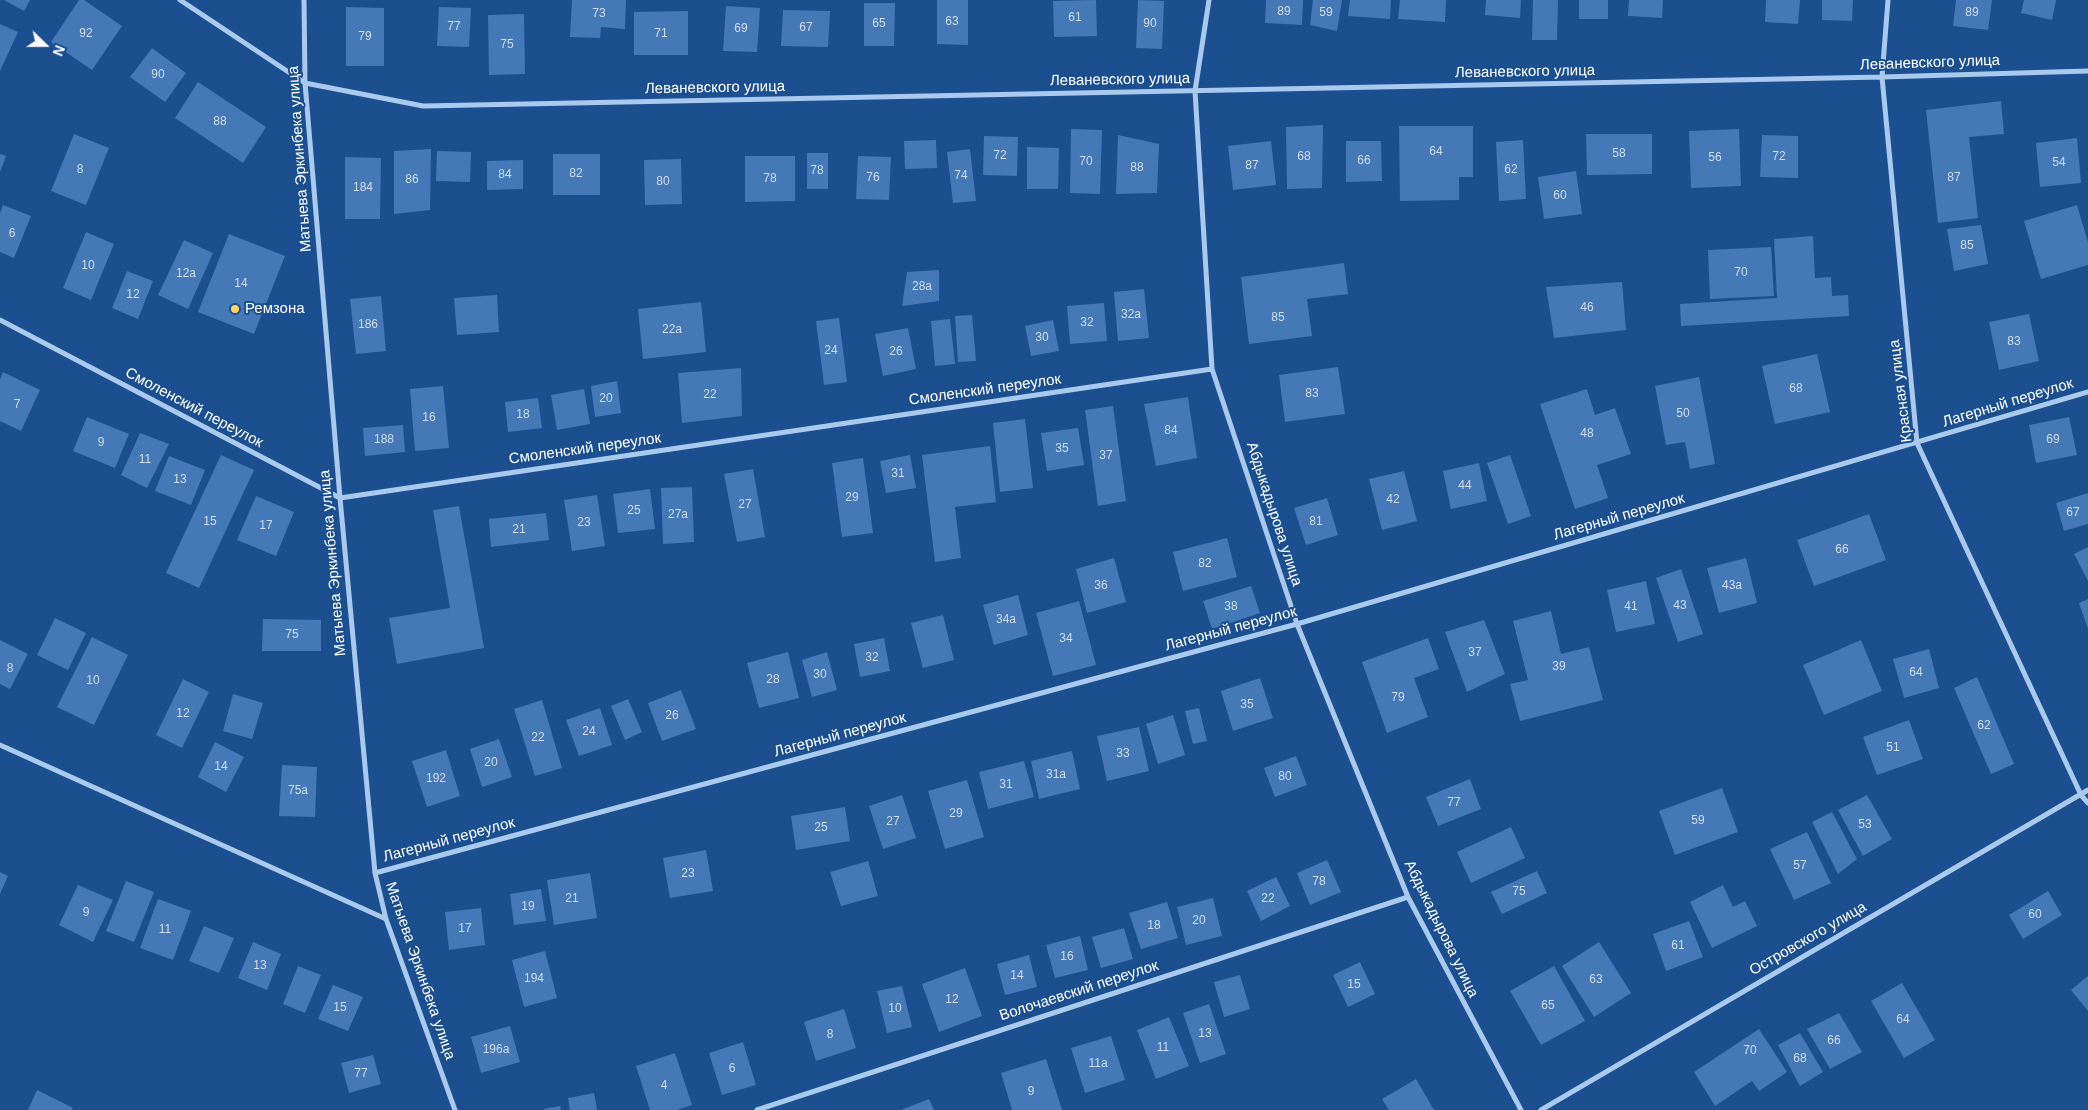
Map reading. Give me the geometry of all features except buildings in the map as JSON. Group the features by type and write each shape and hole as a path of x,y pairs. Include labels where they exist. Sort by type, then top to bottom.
{"street":[{"name":"Леваневского улица","path":"180,0 305,83 423,106 1882,77 2088,71"},
{"name":"Матыева Эркинбека улица","path":"304,0 305,83 340,498 375,873 386,919 455,1110"},
{"name":"Абдыкадырова улица","path":"1209,0 1195,91 1212,369 1297,624 1408,897 1521,1110"},
{"name":"Красная улица","path":"1888,0 1882,77 1917,443 2081,795 2088,803"},
{"name":"Смоленский переулок","path":"0,320 340,498 1212,369"},
{"name":"Лагерный переулок","path":"375,873 1297,624 2088,392"},
{"path":"0,745 386,919"},
{"name":"Островского улица","path":"1542,1110 2088,790"},
{"name":"Волочаевский переулок","path":"757,1110 1408,897"}],"place":[{"name":"Ремзона","path":"235,309"}]}
